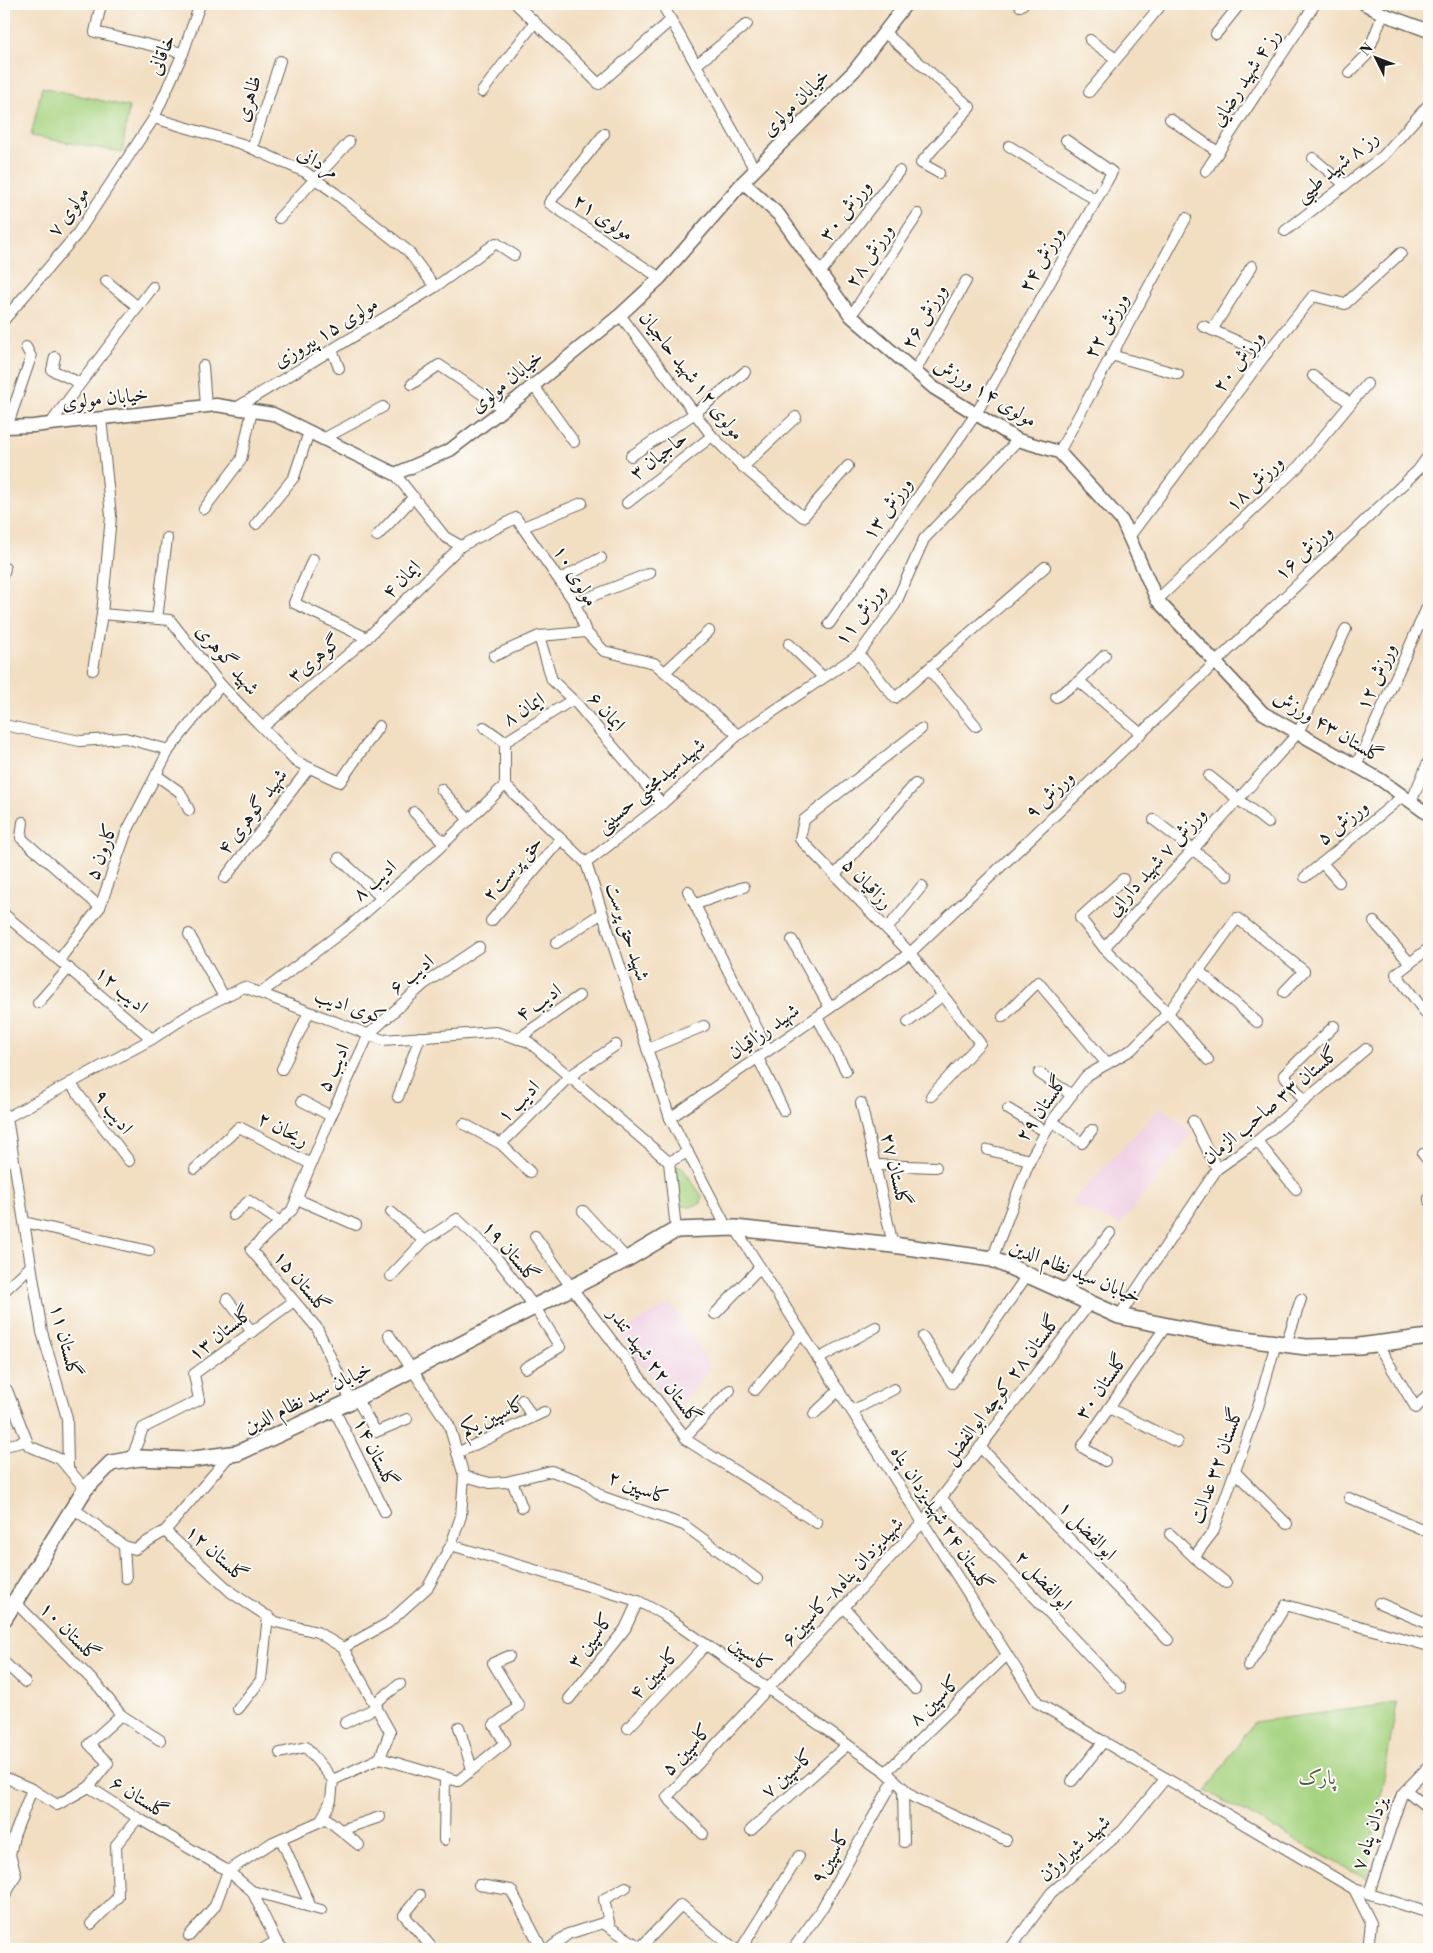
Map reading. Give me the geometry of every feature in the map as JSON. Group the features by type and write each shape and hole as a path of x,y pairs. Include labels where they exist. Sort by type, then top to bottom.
{"main road":[{"name":"خیابان سید نظام الدین","path":"4,1619 85,1489 111,1463 140,1458 187,1460 238,1453 354,1400 627,1259 676,1230 731,1228 893,1245 992,1260 1028,1274 1119,1316 1208,1334 1306,1347 1359,1346 1429,1337"}],"street":[{"path":"101,4 95,32 183,53"},
{"name":"خاقانی","path":"154,118 183,53 200,4"},
{"name":"خیابان مولوی","path":"5,427 50,424 216,405 273,414 395,474 450,450 620,315 660,278 743,182 854,70 906,4"},
{"path":"1089,92 1162,4"},
{"path":"1216,34 1240,4"},
{"name":"رز ۴ شهید رضایی","path":"1206,171 1315,4"},
{"path":"1365,4 1383,14 1429,31"},
{"path":"517,5 599,84 671,20"},
{"path":"666,5 671,20 755,170"},
{"path":"1348,73 1366,55 1383,14"},
{"path":"482,92 535,22"},
{"path":"696,65 746,24"},
{"path":"884,32 970,107 921,163 939,174"},
{"path":"1090,40 1116,59"},
{"name":"ظاهری","path":"252,148 280,61"},
{"name":"رز ۸ شهید طیبی","path":"1285,232 1383,156 1429,104"},
{"name":"مردانی","path":"154,118 252,148 305,172 408,251 435,287"},
{"name":"مولوی ۷","path":"4,320 77,234 154,118"},
{"path":"1170,119 1218,152"},
{"name":"مولوی ۲۱","path":"604,134 549,203 660,278"},
{"name":"ورزش ۲۴","path":"976,414 1112,172 1066,140"},
{"path":"280,218 349,142"},
{"path":"1009,146 1096,200"},
{"path":"1313,158 1345,185"},
{"name":"ورزش ۳۰","path":"821,272 899,171"},
{"name":"مولوی ۱۴ ورزش","path":"743,182 779,215 851,316 914,371 934,388 1018,440 1059,452"},
{"name":"ورزش ۲۸","path":"851,316 918,214"},
{"name":"ورزش ۲۲","path":"1059,452 1186,218"},
{"name":"مولوی ۱۵ پیروزی","path":"236,408 435,287 496,243 514,255"},
{"name":"ورزش ۲۰","path":"1129,538 1266,354 1313,296 1345,304 1401,253"},
{"path":"1252,266 1207,328 1266,354"},
{"path":"106,281 138,307"},
{"name":"ورزش ۲۶","path":"914,371 966,281"},
{"path":"50,424 154,287"},
{"name":"مولوی ۱۲ شهید حاجیان","path":"620,315 712,436 743,467 803,517 848,466"},
{"path":"5,427 31,358 26,347"},
{"path":"332,350 339,368"},
{"path":"1111,355 1178,374"},
{"path":"55,357 52,370 80,383"},
{"path":"412,384 439,364 504,409"},
{"path":"203,366 206,406"},
{"path":"631,456 695,413 745,372"},
{"path":"1313,376 1350,402"},
{"name":"ورزش ۱۸","path":"1157,600 1298,468 1350,402 1367,384"},
{"path":"533,385 574,442"},
{"path":"323,439 383,407"},
{"path":"204,509 241,460 252,411"},
{"name":"ورزش ۱۳","path":"829,624 976,414"},
{"path":"743,467 796,417"},
{"path":"93,670 102,614 111,516 101,418"},
{"path":"256,524 294,477 309,432"},
{"name":"حاجیان ۳","path":"627,503 712,436"},
{"name":"ورزش ۱۱","path":"738,735 859,654 895,605 924,539 1018,440"},
{"path":"1059,452 1122,522 1157,600 1215,662"},
{"name":"ورزش ۱۶","path":"1215,662 1418,470 1429,455"},
{"path":"395,474 445,537 461,546 516,518 523,527 582,503"},
{"path":"376,536 414,497"},
{"name":"مولوی ۱۰","path":"523,527 575,603 586,632 604,650 654,663 738,735"},
{"path":"157,619 167,538"},
{"name":"ایمان ۴","path":"368,638 461,546"},
{"path":"560,579 601,558"},
{"path":"313,559 294,603 368,638"},
{"path":"859,654 895,698 1045,567"},
{"path":"575,603 650,573"},
{"name":"ورزش ۱۲","path":"1356,766 1429,603"},
{"name":"شهید گوهری","path":"102,614 170,620 221,685 295,761 340,782 379,726"},
{"name":"ورزش ۷ شهید دارایی","path":"1104,948 1298,733 1346,629"},
{"path":"665,672 710,631"},
{"path":"494,656 539,636 586,632"},
{"name":"ایمان ۶","path":"539,636 552,680 572,700 662,804"},
{"name":"گوهری۳","path":"263,727 368,638"},
{"path":"789,644 823,678"},
{"path":"1056,697 1079,681 1104,654"},
{"name":"ورزش ۹","path":"910,953 1215,662"},
{"name":"گلستان ۴۳ ورزش","path":"1215,662 1263,713 1381,780 1429,815"},
{"path":"929,669 976,726"},
{"path":"1079,681 1140,733"},
{"name":"کارون ۵","path":"59,960 100,907 126,833 169,750 221,685"},
{"name":"ایمان ۸","path":"505,785 505,742 572,700"},
{"path":"4,725 80,740 126,738 169,750"},
{"path":"484,727 505,742"},
{"name":"رزاقیان ۵","path":"921,729 804,820 800,839 910,953 980,1043 931,1096"},
{"name":"شهیدسیدمجتبی حسینی","path":"586,863 662,804 738,735"},
{"path":"1407,799 1429,760"},
{"name":"شهید گوهری ۴","path":"225,878 308,768"},
{"path":"156,775 180,792 189,810"},
{"path":"1209,776 1268,823"},
{"path":"835,875 915,784"},
{"name":"ادیب ۸","path":"261,993 352,925 444,843 505,785"},
{"name":"شهید حق پرست","path":"505,785 586,863 670,1118"},
{"path":"441,789 469,820"},
{"name":"ورزش ۵","path":"1305,877 1407,799"},
{"path":"414,812 444,843"},
{"path":"1154,820 1227,876"},
{"path":"23,822 21,838 100,907"},
{"name":"حق پرست۲","path":"490,921 561,839"},
{"path":"339,858 382,898"},
{"path":"1322,863 1339,882"},
{"path":"1123,879 1080,918 1104,948 1168,1013 1208,1060"},
{"path":"887,929 922,886"},
{"path":"696,904 744,887"},
{"path":"688,891 768,1050"},
{"path":"556,943 602,913"},
{"name":"ادیب ۱۲","path":"4,914 152,1039"},
{"name":"گلستان ۲۹","path":"992,1260 1030,1160 1052,1121 1086,1076 1131,1050 1168,1013 1237,918 1304,971 1284,992"},
{"path":"1374,922 1410,963"},
{"path":"189,934 224,997"},
{"path":"792,940 830,1008"},
{"name":"ادیب ۶","path":"369,1034 424,984 479,947"},
{"path":"1428,1016 1396,974 1429,948"},
{"name":"شهید رزاقیان","path":"670,1118 910,953"},
{"path":"38,1003 69,968"},
{"path":"1199,971 1257,1022"},
{"path":"1003,1017 1038,982 1107,1064"},
{"name":"کوی ادیب","path":"5,1116 152,1039 192,1013 244,987 383,1040 496,1032 530,1042 669,1162"},
{"name":"ادیب ۴","path":"518,1038 579,996"},
{"path":"908,1022 942,996"},
{"path":"282,1070 309,1012"},
{"path":"817,1016 846,1071"},
{"path":"647,1049 704,1026"},
{"path":"1304,1100 1284,1075 1334,1026"},
{"name":"ادیب ۵","path":"331,1116 369,1034"},
{"path":"398,1097 420,1037"},
{"name":"ادیب ۱","path":"530,1172 501,1144 570,1076 616,1045"},
{"name":"گلستان ۳۳ صاحب الزمان","path":"1119,1316 1217,1169 1257,1141 1366,1049"},
{"path":"758,1058 784,1111"},
{"path":"1039,1073 1072,1095"},
{"name":"ادیب ۹","path":"70,1083 128,1162"},
{"path":"302,1101 331,1116"},
{"name":"گلستان ۲۷","path":"861,1103 893,1245"},
{"path":"1008,1109 1046,1132"},
{"name":"گلستان ۱۱","path":"5,1116 42,1332 67,1418 68,1468"},
{"name":"گلستان ۱۵","path":"331,1116 292,1210 251,1250 317,1328 354,1400 376,1432 407,1419"},
{"path":"670,1118 688,1152 669,1162 676,1230"},
{"path":"1052,1121 1082,1143 1092,1130"},
{"path":"1193,1121 1217,1169"},
{"path":"464,1124 501,1144"},
{"name":"ریحان ۲","path":"195,1169 239,1128 311,1164"},
{"path":"1257,1141 1296,1190"},
{"path":"988,1150 1030,1160"},
{"name":"گلستان ۲۴ شهیدیزدان پناه","path":"688,1152 731,1228 760,1267 1038,1703 1354,1889 1429,1913"},
{"path":"876,1165 936,1167"},
{"path":"296,1199 356,1226"},
{"path":"233,1215 249,1201 280,1222"},
{"path":"583,1211 627,1259"},
{"path":"391,1212 424,1240"},
{"name":"گلستان ۱۹","path":"391,1276 424,1240 457,1219 492,1252 534,1306"},
{"path":"24,1222 149,1251"},
{"path":"1064,1292 1110,1233"},
{"name":"گلستان ۲۲ شهید تندر","path":"535,1236 571,1287 688,1441 817,1523"},
{"path":"4,1291 31,1266"},
{"path":"715,1314 760,1267"},
{"path":"923,1336 952,1383 1028,1274"},
{"path":"227,1299 252,1332"},
{"name":"گلستان ۳۲ عدالت","path":"1194,1557 1213,1532 1281,1344 1300,1299"},
{"name":"گلستان ۱۳","path":"131,1460 143,1428 199,1400 194,1374 294,1301"},
{"name":"گلستان ۲۸ کوچه ابوالفضل","path":"923,1522 1090,1303"},
{"path":"525,1368 560,1347 534,1306"},
{"name":"گلستان ۳۰","path":"1105,1461 1082,1447 1166,1326"},
{"path":"818,1358 876,1327"},
{"path":"755,1390 802,1333"},
{"path":"380,1758 390,1732 343,1648 388,1622 428,1587 451,1545 461,1516 464,1476 449,1425 388,1335"},
{"path":"1377,1344 1416,1408 1428,1394"},
{"path":"4,1388 7,1390 29,1446 60,1459 85,1489"},
{"path":"852,1411 894,1389"},
{"path":"685,1437 730,1390"},
{"path":"814,1414 839,1390"},
{"path":"522,1400 532,1417"},
{"path":"1109,1408 1177,1442"},
{"name":"گلستان ۱۴","path":"334,1409 385,1512"},
{"name":"کاسپین یکم","path":"457,1453 544,1412"},
{"path":"4,1446 27,1441"},
{"name":"ابوالفضل ۱","path":"980,1447 1168,1640"},
{"path":"165,1531 230,1454"},
{"name":"کاسپین ۲","path":"464,1476 490,1483 512,1481 551,1471 582,1482 603,1496 684,1525 757,1579"},
{"path":"1234,1472 1287,1524"},
{"path":"512,1481 522,1507"},
{"name":"ابوالفضل ۲","path":"941,1498 1120,1688"},
{"path":"1349,1498 1429,1532"},
{"path":"73,1508 124,1546 126,1578"},
{"name":"شهیدیزدان پناه۸-کاسپین۶","path":"768,1688 923,1522"},
{"name":"گلستان ۱۲","path":"124,1546 135,1549 165,1531 232,1593 276,1622 317,1632 343,1648"},
{"path":"1170,1534 1194,1557 1226,1583"},
{"name":"کاسپین","path":"451,1545 638,1601 664,1615 886,1772 913,1797 1006,1840"},
{"name":"کاسپین ۳","path":"569,1700 625,1629 638,1601"},
{"name":"گلستان ۱۰","path":"15,1602 99,1687 121,1715 160,1740"},
{"path":"1379,1603 1429,1624"},
{"path":"1248,1666 1286,1604 1429,1646"},
{"path":"844,1607 915,1689"},
{"path":"238,1709 261,1680 268,1616"},
{"name":"کاسپین ۴","path":"628,1728 706,1645"},
{"name":"کاسپین ۸","path":"886,1772 1007,1654"},
{"path":"333,1780 380,1758 458,1781 505,1743 494,1725 519,1706 493,1663 509,1656"},
{"path":"4,1662 25,1682"},
{"path":"345,1723 376,1705 400,1684"},
{"name":"کاسپین ۵","path":"702,1834 667,1797 768,1688"},
{"path":"89,1787 108,1763 89,1744 121,1715"},
{"path":"459,1727 472,1769"},
{"path":"1072,1781 1104,1741"},
{"name":"کاسپین ۷","path":"751,1830 847,1745"},
{"path":"189,1936 215,1906 228,1871 281,1839 321,1821 331,1800 333,1780 306,1747 280,1753"},
{"name":"یزدان پناه ۷","path":"1369,1893 1402,1794 1429,1766"},
{"name":"گلستان ۶","path":"4,1777 32,1789 57,1805 89,1787 228,1871 252,1890"},
{"path":"444,1840 446,1777"},
{"name":"شهید شیراوژن","path":"1012,1949 1051,1893 1123,1830 1166,1778"},
{"name":"کاسپین۹","path":"793,1949 821,1910 894,1780"},
{"path":"903,1788 904,1842"},
{"path":"4,1898 16,1875 10,1856 14,1836 32,1789"},
{"path":"1406,1790 1429,1808"},
{"path":"323,1816 359,1845"},
{"path":"341,1830 380,1817"},
{"path":"91,1924 118,1897 116,1845 138,1818"},
{"path":"252,1890 316,1909 281,1839"},
{"path":"741,1949 799,1856"},
{"path":"479,1885 511,1890 542,1949"},
{"path":"610,1927 604,1899 626,1887"},
{"path":"1354,1889 1371,1923 1368,1949"},
{"path":"252,1890 276,1941 283,1949"},
{"path":"420,1895 404,1915 433,1949"},
{"path":"549,1949 568,1934 603,1923 642,1949 681,1905 735,1949"},
{"path":"263,1949 276,1941"}],"shaded area":[{"path":"1161,1107 1192,1133 1120,1225 1070,1203"},
{"path":"671,1303 711,1368 675,1413 619,1333"}],"green space":[{"path":"42,87 129,107 122,152 31,136"},
{"path":"681,1166 702,1196 701,1203 690,1207 681,1206 676,1167"},
{"name":"پارک","path":"1397,1703 1366,1879 1206,1791 1254,1722"}]}
